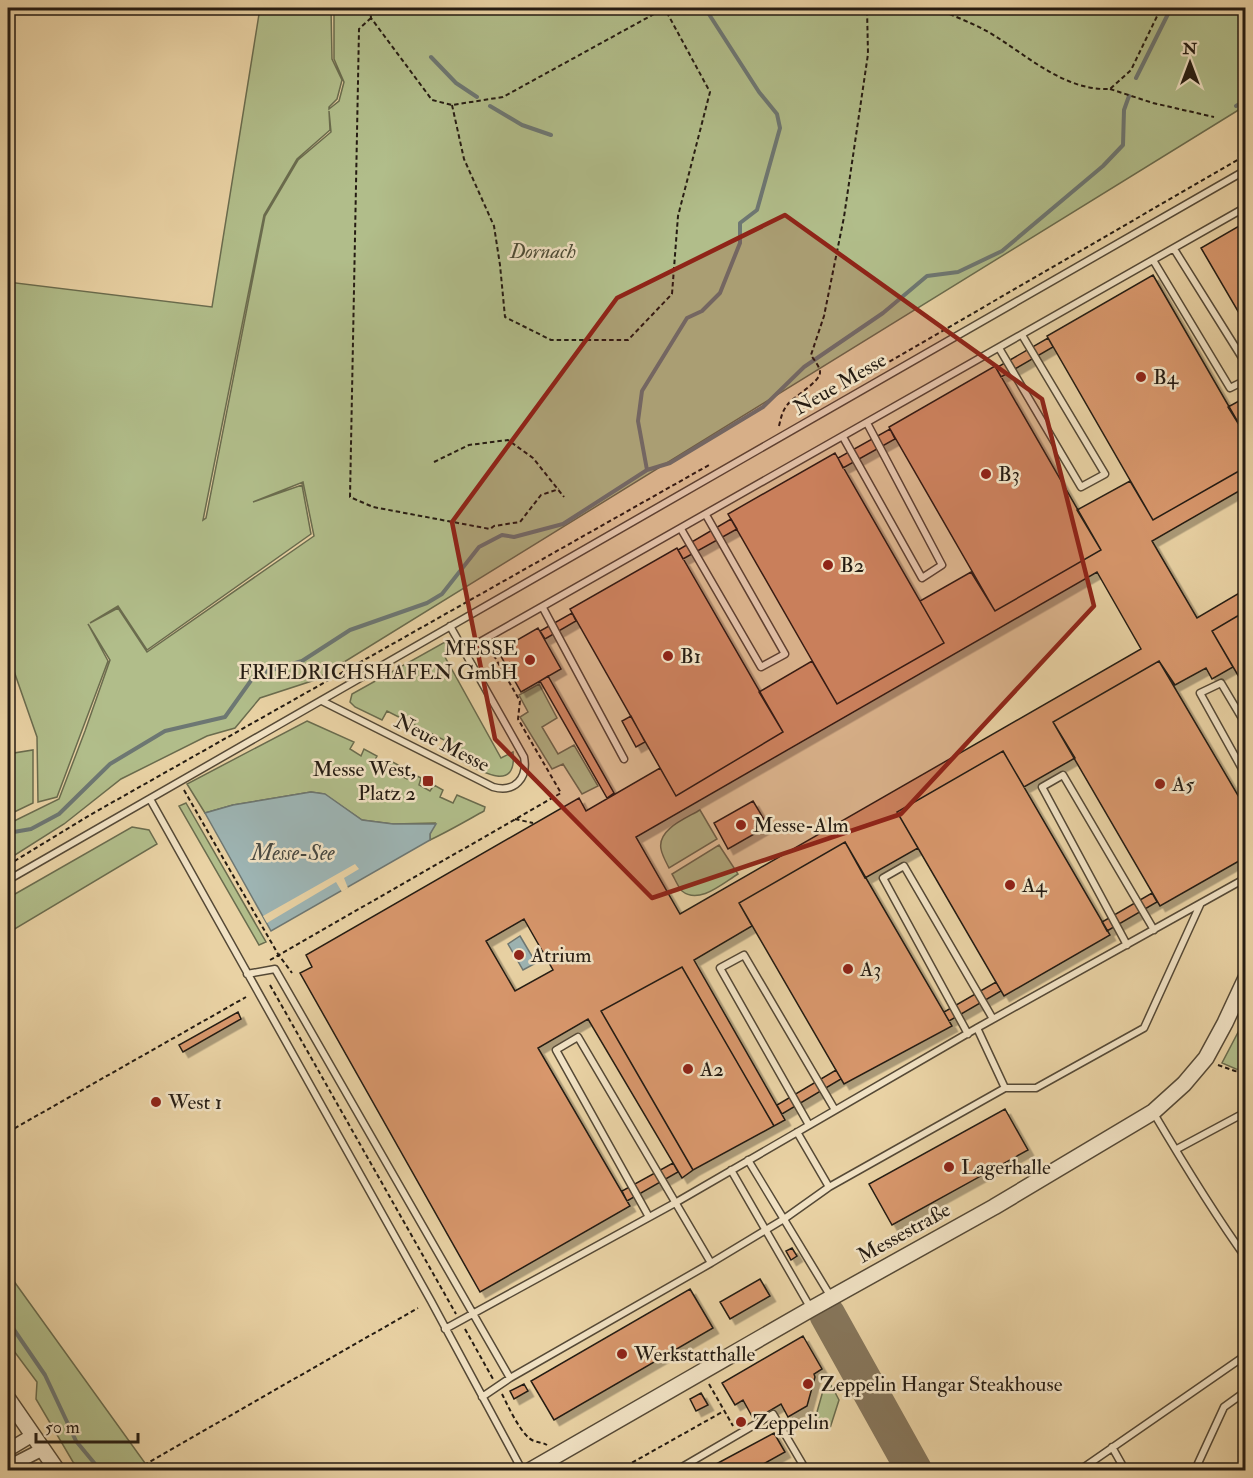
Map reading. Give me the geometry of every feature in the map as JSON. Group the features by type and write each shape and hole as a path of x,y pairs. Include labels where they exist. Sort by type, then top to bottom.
{"street":[{"name":"Messestraße","path":"531,1470 994,1207 1153,1112 1184,1084 1206,1058 1245,978"},
{"path":"8,1399 57,1470"},
{"path":"8,1450 33,1435"},
{"path":"8,1467 44,1449"}],"lane":[{"name":"Neue Messe","path":"8,880 1245,170"},
{"path":"464,651 1245,207"},
{"path":"1174,249 1245,364"},
{"path":"1153,260 1230,388 1245,380"},
{"path":"999,348 1081,488 1105,474 1022,335"},
{"path":"843,437 922,578 942,565 867,423"},
{"path":"681,529 761,667 785,654 706,515"},
{"path":"543,608 624,759"},
{"name":"Neue Messe","path":"322,701 493,787 510,788 523,775 526,767 524,757 450,626"},
{"path":"1245,725 1221,683 1200,693 1245,776"},
{"path":"1127,945 1042,787 1063,776 1154,930"},
{"path":"150,799 522,1470"},
{"path":"968,1034 883,878 904,866 993,1019"},
{"path":"445,1329 675,1203 977,1028 1245,878"},
{"path":"482,1397 510,1378 766,1231 830,1187 1005,1088 1036,1088 1144,1028 1200,905"},
{"path":"809,1125 720,968 744,955 835,1110"},
{"path":"247,974 275,969 471,1314 510,1378"},
{"path":"977,1028 1005,1088"},
{"path":"649,1216 556,1050 578,1037 711,1263"},
{"path":"1153,1112 1209,1206 1245,1258"},
{"path":"1177,1149 1245,1112"},
{"path":"797,1132 830,1187"},
{"path":"748,1160 784,1219 822,1305"},
{"path":"731,1170 766,1231 822,1305"},
{"path":"1080,1470 1243,1356 1245,1364"},
{"path":"1195,1470 1224,1407 1242,1394"},
{"path":"677,1470 772,1414 806,1470"},
{"path":"1112,1447 1125,1470"}],"path":[{"path":"370,8 370,18 432,100 452,105 503,97 665,8 710,92 678,216 672,294 628,340 551,340 505,317 494,226 464,159 452,105"},
{"path":"788,421 778,427 782,412 788,403 817,381 820,370 811,355 824,316 844,217 868,54 867,8"},
{"path":"936,8 992,34 1047,70 1079,86 1096,90 1110,89 1153,103 1214,117"},
{"path":"1110,89 1131,70 1161,8"},
{"path":"370,18 359,29 350,497 373,507 490,529 494,526 520,522 541,495 559,489"},
{"path":"837,392 1245,155"},
{"path":"434,462 470,445 508,440 533,458 564,497"},
{"path":"8,865 100,810 708,466"},
{"path":"247,974 278,954 561,793 518,719 520,701 485,640"},
{"path":"180,782 278,954 292,973"},
{"path":"515,819 533,823"},
{"path":"270,985 525,1434 533,1441 550,1446"},
{"path":"8,1132 246,997"},
{"path":"1218,1065 1245,1072"},
{"path":"144,1465 418,1308"},
{"path":"707,1382 738,1434"},
{"path":"619,1470 724,1411"}],"highlighted area":[{"path":"785,215 1042,399 1094,606 901,814 652,898 495,739 452,522 617,298"}],"green space":[{"name":"Dornach","path":"260,8 331,8 332,59 342,80 337,99 329,109 339,101 344,82 334,59 334,8 1245,8 1245,106 315,680 260,698 235,728 207,736 121,779 64,824 15,855 8,855 8,824 59,799 110,660 88,624 108,661 57,797 38,802 37,737 8,654 8,282 212,307","holes":["329,111 331,132 298,160 265,216 206,518 203,520 264,215 297,159 330,130","303,482 314,536 147,652 118,608 90,623 118,606 147,650 311,534 302,485 253,502"]},
{"path":"445,642 449,643 454,652 445,657 501,758 513,752 513,766 508,773 501,776 481,771 452,756 456,746 387,711 382,720 355,707 350,702 352,694"},
{"path":"539,684 557,718 542,727 558,754 574,745 598,786 582,794 563,764 552,769 520,717 528,712 519,695"},
{"path":"307,721 354,742 350,749 361,756 364,749 377,756 374,762 385,767 389,760 400,766 396,773 407,779 411,773 421,778 419,785 430,791 434,785 443,790 440,797 453,803 457,795 485,807 484,811 430,840 435,823 393,824 362,820 324,794 311,792 233,805 205,813 187,784"},
{"path":"33,750 33,803 8,815 8,754"},
{"path":"186,803 266,942 259,945 179,806"},
{"path":"700,810 717,839 669,868 661,849 664,836 674,825"},
{"path":"132,827 149,830 157,844 8,933 8,898"},
{"path":"719,845 738,874 703,894 689,895 682,891 672,874"},
{"path":"1245,1019 1245,1070 1222,1063"},
{"path":"8,1273 150,1470 82,1470 73,1462 36,1399 37,1382 8,1343"},
{"path":"828,1379 839,1400 830,1428 818,1425 812,1416 817,1412"}],"water":[{"name":"Messe-See","path":"311,792 325,794 362,820 393,824 436,824 430,834 430,840 271,931 205,813 233,805"},
{"path":"520,936 536,963 523,970 508,944"}],"pier":[{"path":"355,864 359,869 344,878 348,888 342,892 336,882 267,923 263,916"}],"building":[{"path":"1246,222 1246,325 1201,248"},
{"name":"B4","path":"1153,275 1246,436 1246,467 1153,520 1047,336"},
{"path":"1048,338 1053,347 1001,377 996,368"},
{"name":"B3","path":"995,366 1101,550 995,611 889,427"},
{"path":"1246,397 1246,436 1228,407"},
{"path":"890,429 895,439 843,468 838,458"},
{"name":"B2","path":"835,453 944,643 837,704 728,514"},
{"path":"1246,467 1246,487 1152,541 1197,618 1246,589 1246,611 1212,631 1233,667 1212,679 1206,668 1175,685 1159,661 1053,722 1075,758 1024,787 1003,751 897,812 918,848 865,878 845,842 739,903 752,926 694,960 785,1120 774,1126 682,967 601,1011 693,1170 682,1178 588,1019 538,1048 630,1206 480,1292 300,973 312,967 306,955 579,798 586,811 660,768 676,796 783,732 759,692 812,661 837,704 944,643 920,601 971,572 995,611 1101,550 1077,510 1130,481 1153,520","holes":["1097,572 1141,649 680,914 636,837","524,919 553,970 515,991 486,941"]},
{"path":"731,519 737,529 683,559 678,550"},
{"name":"B1","path":"677,548 783,732 676,796 570,609"},
{"path":"1246,611 1246,689 1212,631"},
{"path":"572,613 576,621 545,639 540,631"},
{"name":"MESSE FRIEDRICHSHAFEN GmbH","path":"538,628 561,669 521,692 498,651"},
{"name":"A5","path":"1159,661 1246,809 1246,857 1160,906 1053,722"},
{"path":"548,676 614,793 607,798 540,681"},
{"path":"631,716 645,742 636,747 622,721"},
{"name":"A4","path":"1003,751 1110,935 1004,996 897,812"},
{"name":"Messe-Alm","path":"753,801 768,826 728,849 714,823"},
{"name":"A3","path":"845,842 952,1026 844,1084 739,903"},
{"path":"1152,893 1157,902 1107,931 1102,922"},
{"name":"A2","path":"682,967 774,1126 693,1170 601,1011"},
{"path":"996,982 1001,991 949,1021 944,1012"},
{"path":"238,1012 241,1019 183,1052 179,1045"},
{"path":"836,1070 841,1079 782,1114 777,1105"},
{"name":"Lagerhalle","path":"1005,1109 1028,1150 892,1225 869,1184"},
{"path":"673,1163 678,1172 627,1201 622,1191"},
{"path":"792,1248 797,1256 791,1260 786,1251"},
{"path":"760,1279 770,1296 730,1319 720,1302"},
{"name":"Werkstatthalle","path":"690,1289 713,1328 554,1420 531,1381"},
{"path":"803,1336 822,1369 814,1374 807,1406 788,1417 781,1404 754,1420 743,1400 735,1405 722,1383"},
{"path":"524,1384 528,1391 514,1399 510,1391"},
{"path":"701,1393 708,1405 696,1411 690,1399"},
{"path":"774,1433 785,1452 756,1468 758,1470 705,1470"}],"waterway":[{"path":"647,470 638,421 642,391 687,318 702,311 720,293 740,243 740,223 757,210 780,128 777,114 759,92 705,8"},
{"path":"1136,78 1171,8"},
{"path":"431,57 456,83 477,97"},
{"path":"8,833 31,829 59,814 110,764 165,731 225,717 255,675 302,661 350,630 427,603 442,594 479,547 502,535 514,537 563,524 647,470 670,463 763,407 804,367 883,313 927,276 958,272 1002,251 1103,166 1123,145 1124,110 1129,96"},
{"path":"1236,106 1246,100"},
{"path":"490,106 522,125 551,135"},
{"path":"8,1321 45,1375 76,1441 100,1470"}],"taxiway":[{"path":"827,1314 914,1470"}],"place":[{"name":"B4","path":"1141,377"},
{"name":"B3","path":"986,474"},
{"name":"B2","path":"828,565"},
{"name":"B1","path":"668,656"},
{"name":"MESSE FRIEDRICHSHAFEN GmbH","path":"530,660"},
{"name":"Messe West, Platz 2","path":"428,781"},
{"name":"A5","path":"1160,784"},
{"name":"Messe-Alm","path":"741,825"},
{"name":"A4","path":"1010,885"},
{"name":"Atrium","path":"519,955"},
{"name":"A3","path":"848,969"},
{"name":"A2","path":"688,1069"},
{"name":"West 1","path":"156,1102"},
{"name":"Lagerhalle","path":"949,1167"},
{"name":"Werkstatthalle","path":"622,1354"},
{"name":"Zeppelin Hangar Steakhouse","path":"808,1384"},
{"name":"Zeppelin","path":"741,1422"}]}
